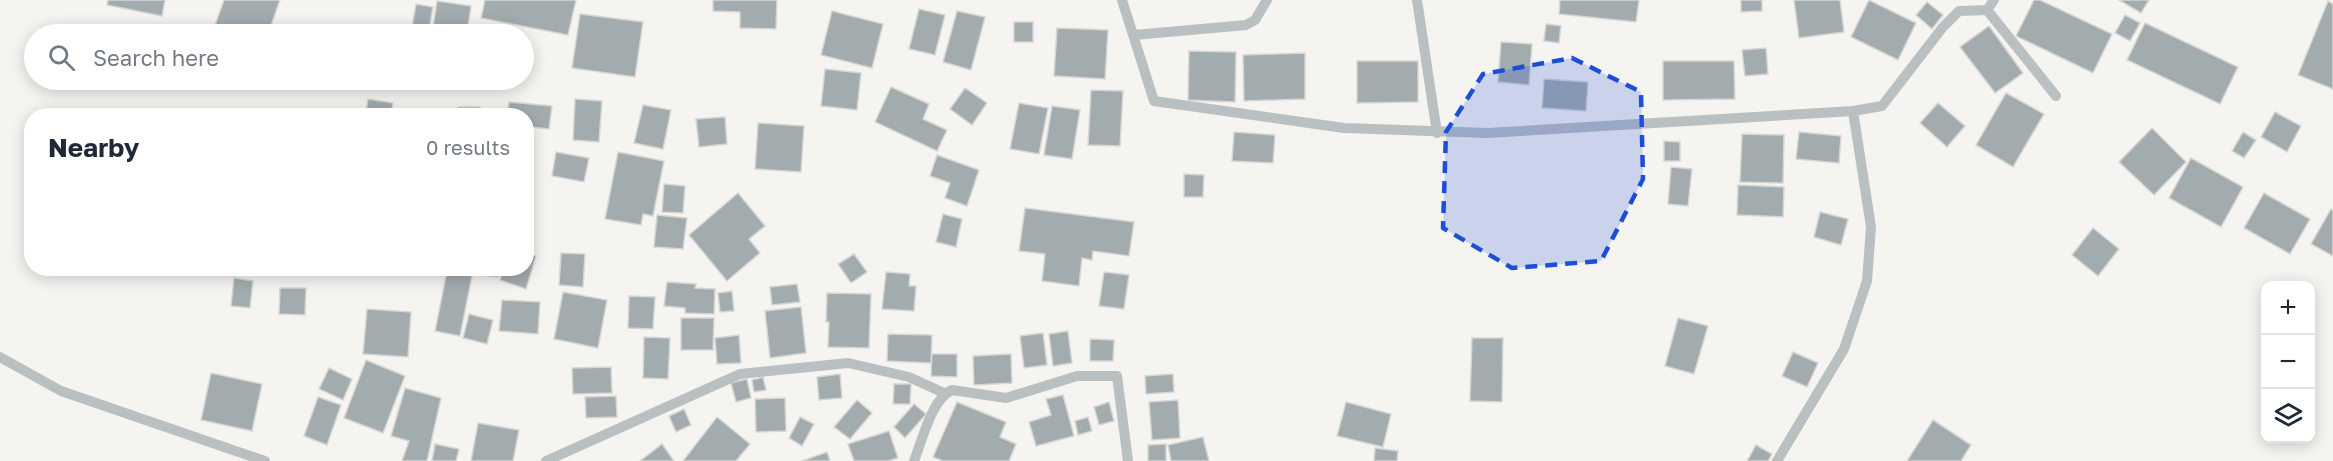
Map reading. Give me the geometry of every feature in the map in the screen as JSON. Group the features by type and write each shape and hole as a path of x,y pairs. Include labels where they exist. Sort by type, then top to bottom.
{"street":[{"path":"1122,0 1154,101 1344,128 1437,133 1488,133 1853,111 1882,106 1943,27 1959,11 1987,10"},
{"path":"1134,35 1246,25 1255,20 1267,0"},
{"path":"1417,0 1437,133"},
{"path":"1987,10 1994,0"},
{"path":"1987,10 2056,96"},
{"path":"1777,461 1844,349 1867,281 1871,227 1853,111"},
{"path":"0,357 61,391 265,461"},
{"path":"546,461 740,374 848,363 909,377 944,393"},
{"path":"914,461 934,408 944,393 952,390 1006,398 1077,376 1117,376 1128,461"}],"highlighted area":[{"path":"1572,58 1641,92 1643,179 1601,261 1512,268 1443,228 1446,132 1483,74"}],"building":[{"path":"108,0 165,0 162,16 107,5"},
{"path":"224,0 280,0 272,24 215,24"},
{"path":"485,0 576,0 568,35 534,28 534,24 512,24 481,18"},
{"path":"713,0 777,0 776,29 740,28 740,12 713,11"},
{"path":"1560,0 1639,0 1636,22 1559,14"},
{"path":"1741,0 1762,0 1762,11 1741,12"},
{"path":"1794,0 1840,0 1844,32 1799,38"},
{"path":"1869,0 1916,23 1898,60 1851,37"},
{"path":"2034,0 2040,0 2112,34 2093,73 2016,36"},
{"path":"2119,0 2149,0 2141,13"},
{"path":"437,1 471,6 468,24 434,24"},
{"path":"2328,1 2333,4 2333,89 2298,75"},
{"path":"1927,2 1943,15 1932,29 1916,15"},
{"path":"416,4 433,7 430,24 413,24"},
{"path":"919,9 945,15 935,55 909,49"},
{"path":"832,11 883,24 872,68 821,55"},
{"path":"957,11 985,17 971,70 943,62"},
{"path":"580,14 643,22 635,77 572,68"},
{"path":"2125,15 2140,23 2130,41 2115,33"},
{"path":"1014,22 1033,22 1033,42 1014,42"},
{"path":"2145,23 2238,67 2220,104 2127,60"},
{"path":"1546,24 1561,26 1559,43 1544,41"},
{"path":"1989,26 2023,73 1995,93 1960,47"},
{"path":"1057,28 1108,30 1105,79 1054,76"},
{"path":"1501,42 1532,44 1529,85 1498,82"},
{"path":"1766,48 1768,74 1745,76 1742,50"},
{"path":"1189,51 1236,52 1235,102 1188,100"},
{"path":"1305,53 1305,99 1244,101 1243,55"},
{"path":"1357,61 1418,61 1418,102 1357,103"},
{"path":"1663,61 1734,61 1735,99 1663,100"},
{"path":"825,69 861,73 857,110 821,106"},
{"path":"1544,79 1588,82 1586,111 1542,108"},
{"path":"891,87 929,104 923,119 947,130 937,151 875,122"},
{"path":"965,88 987,103 972,125 950,109"},
{"path":"1091,90 1123,91 1120,146 1088,145"},
{"path":"2006,93 2044,114 2013,167 1976,145"},
{"path":"368,99 393,103 392,108 366,108"},
{"path":"575,99 602,101 599,142 573,140"},
{"path":"509,102 552,106 549,129 534,127 534,108 508,108"},
{"path":"1019,103 1048,108 1039,154 1010,149"},
{"path":"1938,103 1965,126 1947,147 1920,123"},
{"path":"643,105 671,110 663,149 634,143"},
{"path":"1052,106 1080,110 1072,159 1044,155"},
{"path":"2275,112 2301,126 2287,152 2261,137"},
{"path":"725,117 727,144 699,147 696,119"},
{"path":"758,123 804,126 801,172 755,169"},
{"path":"2152,128 2186,162 2154,195 2119,162"},
{"path":"1234,132 1275,135 1273,163 1232,161"},
{"path":"1799,132 1841,136 1839,163 1796,159"},
{"path":"2243,132 2256,140 2244,158 2232,151"},
{"path":"1742,134 1784,135 1783,183 1740,182"},
{"path":"1664,141 1680,142 1680,161 1664,161"},
{"path":"556,152 589,158 584,182 552,176"},
{"path":"618,152 664,161 653,216 643,214 641,225 605,219"},
{"path":"937,155 979,170 967,206 945,198 950,183 930,176"},
{"path":"2191,158 2243,187 2221,227 2169,198"},
{"path":"1671,167 1692,169 1688,206 1668,204"},
{"path":"1184,174 1204,175 1203,197 1184,197"},
{"path":"664,184 685,186 683,213 662,212"},
{"path":"1738,185 1784,187 1783,217 1737,215"},
{"path":"738,193 765,226 749,239 760,253 727,281 689,235"},
{"path":"2264,193 2310,219 2290,254 2244,228"},
{"path":"1025,208 1134,222 1129,256 1093,251 1092,260 1082,258 1079,286 1042,281 1045,254 1019,251"},
{"path":"2331,209 2333,211 2333,256 2311,244"},
{"path":"1820,212 1848,219 1841,245 1814,237"},
{"path":"943,214 962,219 956,247 936,242"},
{"path":"657,215 687,218 683,249 654,247"},
{"path":"2093,228 2119,249 2098,276 2072,255"},
{"path":"561,253 585,254 583,287 559,285"},
{"path":"854,254 867,272 851,283 838,264"},
{"path":"886,272 910,274 909,286 916,286 914,311 882,309"},
{"path":"1104,272 1129,275 1124,309 1099,306"},
{"path":"446,276 472,276 460,336 435,331"},
{"path":"501,276 530,276 526,289 500,280"},
{"path":"234,278 253,281 250,308 231,306"},
{"path":"667,282 696,284 695,288 715,289 714,314 685,313 685,308 664,306"},
{"path":"797,284 800,302 772,305 770,287"},
{"path":"280,288 306,288 305,315 279,314"},
{"path":"732,291 734,311 720,312 718,293"},
{"path":"563,292 607,300 598,348 554,339"},
{"path":"827,293 871,294 869,348 828,347"},
{"path":"629,296 655,297 653,329 628,328"},
{"path":"502,300 540,302 538,334 499,331"},
{"path":"801,307 806,353 770,358 765,311"},
{"path":"367,309 411,312 408,357 363,354"},
{"path":"469,314 493,320 487,344 463,338"},
{"path":"681,318 714,318 713,350 681,350"},
{"path":"1678,318 1708,326 1694,374 1665,366"},
{"path":"1068,331 1072,363 1053,366 1049,334"},
{"path":"1043,333 1047,365 1024,368 1020,336"},
{"path":"888,334 932,335 931,363 887,361"},
{"path":"739,335 741,363 717,364 715,338"},
{"path":"644,337 670,338 668,379 643,378"},
{"path":"1472,338 1503,338 1502,402 1470,401"},
{"path":"1090,339 1114,340 1113,361 1090,361"},
{"path":"1793,352 1818,363 1807,387 1782,376"},
{"path":"932,354 957,354 957,377 931,376"},
{"path":"1011,354 1012,383 974,385 973,356"},
{"path":"366,360 405,376 383,433 344,418"},
{"path":"611,367 612,393 573,394 572,368"},
{"path":"329,368 352,379 343,400 319,389"},
{"path":"211,373 262,384 252,431 201,420"},
{"path":"840,374 842,398 819,400 817,377"},
{"path":"1173,374 1174,392 1146,394 1145,376"},
{"path":"763,377 766,390 754,392 752,380"},
{"path":"747,379 751,398 736,402 731,383"},
{"path":"894,384 911,384 910,404 893,404"},
{"path":"405,388 441,398 427,461 402,461 409,441 391,436"},
{"path":"1063,395 1074,436 1036,446 1029,422 1051,415 1046,399"},
{"path":"616,396 617,417 586,418 585,397"},
{"path":"318,397 341,405 327,445 304,436"},
{"path":"785,398 786,431 756,432 755,399"},
{"path":"857,400 872,413 850,439 834,427"},
{"path":"1178,400 1180,438 1152,440 1149,402"},
{"path":"957,402 1006,422 1000,437 1016,444 1009,461 943,461 933,457"},
{"path":"1109,402 1114,421 1099,425 1094,407"},
{"path":"1346,402 1391,414 1383,447 1337,436"},
{"path":"914,404 926,414 905,438 894,427"},
{"path":"684,409 691,425 676,432 669,416"},
{"path":"717,417 750,444 736,461 683,461"},
{"path":"800,417 814,424 802,446 789,438"},
{"path":"1088,417 1092,431 1078,435 1075,421"},
{"path":"1933,420 1971,445 1961,461 1907,461"},
{"path":"478,423 519,430 513,461 471,461"},
{"path":"889,431 898,458 888,461 854,461 848,444"},
{"path":"1203,437 1209,461 1171,461 1168,445"},
{"path":"435,444 459,449 456,461 432,461"},
{"path":"662,444 674,461 640,461"},
{"path":"1166,444 1166,461 1148,461 1148,445"},
{"path":"1756,445 1772,454 1768,461 1747,461"},
{"path":"1375,448 1398,451 1397,461 1374,461"},
{"path":"827,452 830,461 802,461"}]}
